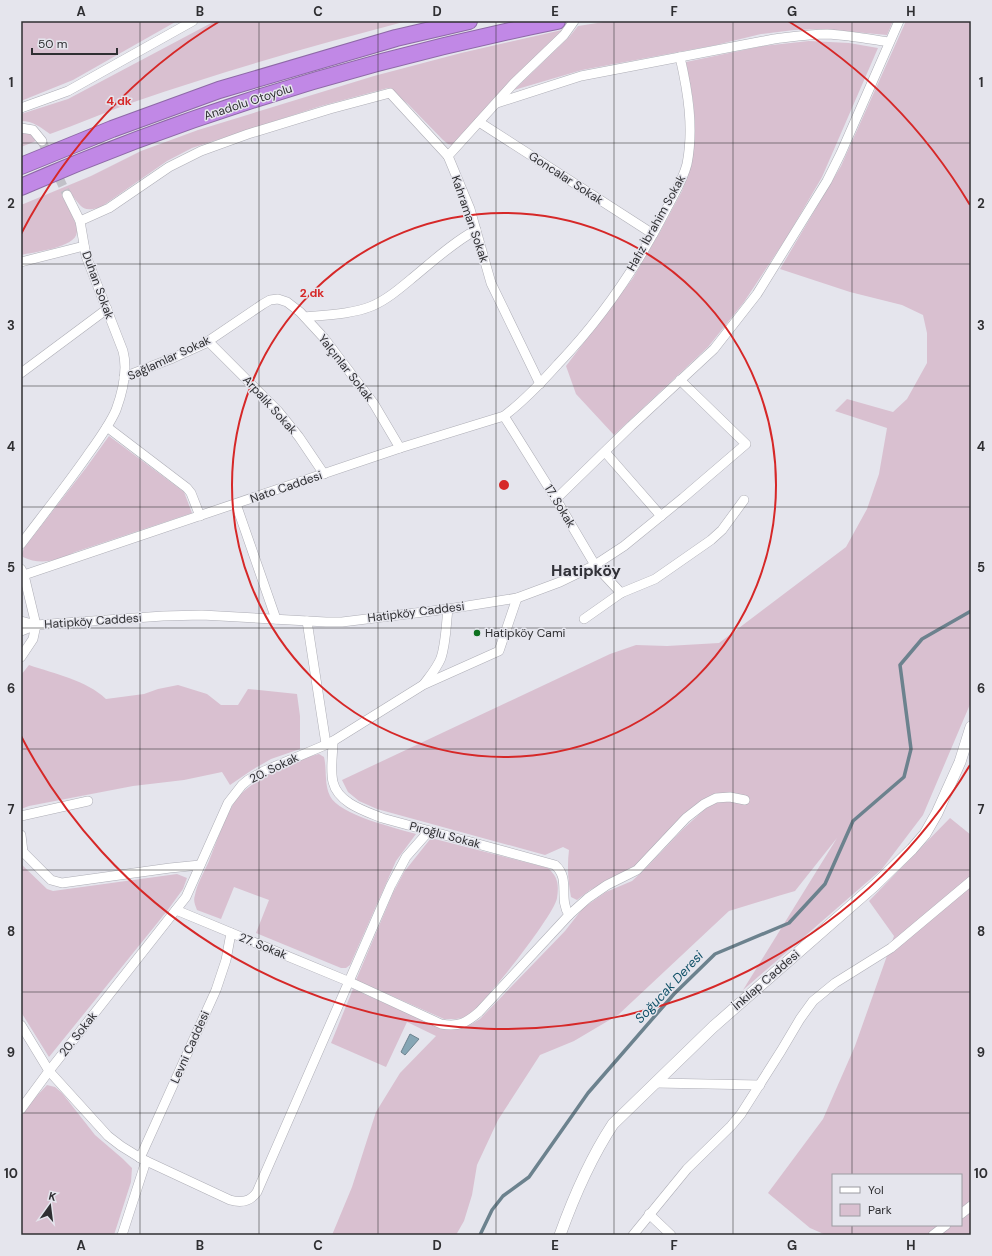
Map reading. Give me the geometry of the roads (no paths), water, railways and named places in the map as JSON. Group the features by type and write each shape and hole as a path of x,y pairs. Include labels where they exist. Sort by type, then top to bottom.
{"highway":[{"name":"Anadolu Otoyolu","path":"21,166 112,129 219,90 396,38 469,21"},
{"name":"Anadolu Otoyolu","path":"21,187 155,134 259,97 401,56 482,36 557,21"}],"street":[{"path":"21,108 68,91 193,21"},
{"path":"80,221 109,208 169,167 201,151 248,134 330,109 390,93 448,156 514,83 564,35 574,21"},
{"path":"556,499 714,349 757,294 827,181 841,153 899,21"},
{"path":"495,104 581,76 774,39 804,35 833,35 889,42"},
{"name":"Hafız İbrahim Sokak","path":"540,384 574,348 613,298 640,257 684,174 687,164 689,145 689,100 680,56"},
{"name":"Goncalar Sokak","path":"479,122 653,234"},
{"path":"21,128 33,130 42,141"},
{"name":"Kahraman Sokak","path":"448,156 470,209 491,283 540,384"},
{"name":"Duhan Sokak","path":"67,195 80,221 86,256 125,360 124,377"},
{"path":"305,317 360,310 382,301 396,292 463,237 476,230"},
{"path":"21,262 84,246"},
{"name":"Yalçınlar Sokak","path":"278,299 287,302 305,317 324,338 374,404 400,448"},
{"name":"Sağlamlar Sokak","path":"21,544 64,489 107,427 116,409 124,377 173,358 208,341 263,304 270,300 278,299"},
{"path":"21,373 107,309"},
{"name":"Arpalık Sokak","path":"208,341 278,411 299,437 324,474"},
{"name":"Hatipköy Caddesi","path":"36,625 186,616 342,622 448,609 517,598 560,582 595,566 624,546 746,444 680,380"},
{"name":"Nato Caddesi","path":"22,572 200,516 400,448 504,416 525,400 540,384"},
{"name":"17. Sokak","path":"504,416 556,499 595,566 621,593"},
{"path":"107,427 187,488 191,493 200,516"},
{"path":"605,452 661,516"},
{"path":"584,619 621,593 655,579 711,540 722,530 744,500"},
{"path":"236,504 276,619"},
{"path":"21,657 33,639 36,625 22,572"},
{"name":"20. Sokak","path":"21,1109 49,1071 186,897 228,803 242,785 264,771 329,742 423,686 500,651 517,598"},
{"path":"423,686 441,659 445,640 448,609"},
{"path":"21,621 36,625"},
{"name":"Pıroğlu Sokak","path":"307,621 329,742 333,779 336,790 356,807 382,818 555,865 561,869 563,875 563,903 565,910 569,915"},
{"path":"21,631 36,625"},
{"name":"İnkılap Caddesi","path":"560,1235 573,1199 602,1140 613,1124 713,1027 875,885 912,849 925,834 946,795 960,762 971,727"},
{"name":"27. Sokak","path":"176,910 350,982 441,1024 451,1026 466,1023 479,1012 569,915 588,898 607,885 637,870 686,818 704,804 716,798 730,797 745,800"},
{"path":"21,816 88,801"},
{"path":"21,1025 49,1071 108,1136 143,1159 230,1200 238,1202 250,1199 257,1192 398,871 406,857 429,831"},
{"path":"21,835 22,853 51,880 62,883 200,865"},
{"path":"633,1235 687,1169 731,1126 750,1101 800,1018 813,1001 835,983 891,948 971,881"},
{"name":"Levni Caddesi","path":"122,1235 143,1159 216,990 226,960 231,932"},
{"path":"656,1083 760,1084"},
{"path":"962,1213 971,1206"},
{"path":"649,1214 671,1235"},
{"path":"933,1235 945,1226"}],"water":[{"path":"410,1034 419,1039 405,1055 401,1052"}],"waterway":[{"name":"Soğucak Deresi","path":"480,1235 492,1210 503,1196 529,1177 588,1093 674,994 715,954 789,923 825,884 853,821 904,777 911,749 900,665 922,639 971,611"}],"tunnel":[{"path":"42,141 67,195"}],"place":[{"name":"Hatipköy Cami","path":"477,633"}],"district":[{"name":"Hatipköy","path":"586,570"}]}
